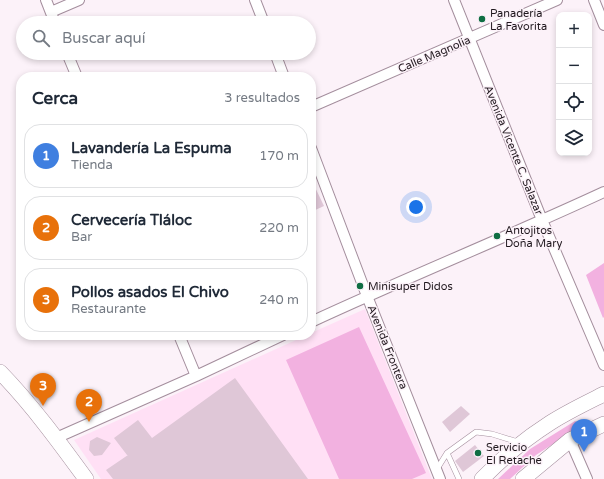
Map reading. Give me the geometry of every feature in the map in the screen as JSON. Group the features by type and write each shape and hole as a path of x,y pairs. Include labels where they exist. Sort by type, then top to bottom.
{"main road":[{"path":"0,372 20,392 86,479"},
{"path":"482,479 521,443 550,423 604,394"},
{"path":"523,479 570,440 604,424"}],"street":[{"path":"46,0 52,16"},
{"path":"51,12 79,0"},
{"path":"255,0 261,16"},
{"name":"Avenida Vicente C. Salazar","path":"454,0 542,220 604,365"},
{"name":"Calle Magnolia","path":"316,105 557,0"},
{"path":"594,0 604,25"},
{"path":"71,60 75,72"},
{"path":"278,60 282,72"},
{"name":"Avenida Frontera","path":"316,161 367,296 438,474"},
{"path":"316,320 604,192"},
{"path":"181,340 196,376"},
{"path":"56,438 196,376 272,340"},
{"path":"570,440 587,479"}],"lane":[{"path":"438,474 447,453 476,432 492,434 521,443"},
{"path":"447,453 459,479"}],"shaded area":[{"path":"604,263 604,317 603,318 586,275"},
{"path":"365,309 432,479 101,479 74,440 296,340 316,340 316,331"},
{"path":"359,327 426,473 412,479 339,479 286,360"},
{"path":"575,421 579,426 578,428 536,455 510,479 498,479 530,449"}],"building":[{"path":"316,189 324,206 316,210"},
{"path":"235,378 308,479 113,479 106,470 128,455 114,438 138,420 152,438"},
{"path":"461,406 470,414 450,432 442,422"},
{"path":"97,437 111,443 102,455 94,456 89,450 90,441"},
{"path":"475,445 484,456 463,472 455,461"}],"place":[{"name":"Panadería La Favorita","path":"482,19"},
{"name":"Antojitos Doña Mary","path":"497,236"},
{"name":"Minisuper Didos","path":"360,286"},
{"name":"Pollos asados El Chivo","path":"43,406"},
{"name":"Cervecería Tláloc","path":"89,422"},
{"name":"Lavandería La Espuma","path":"584,452"},
{"name":"Servicio El Retache","path":"478,453"}]}
